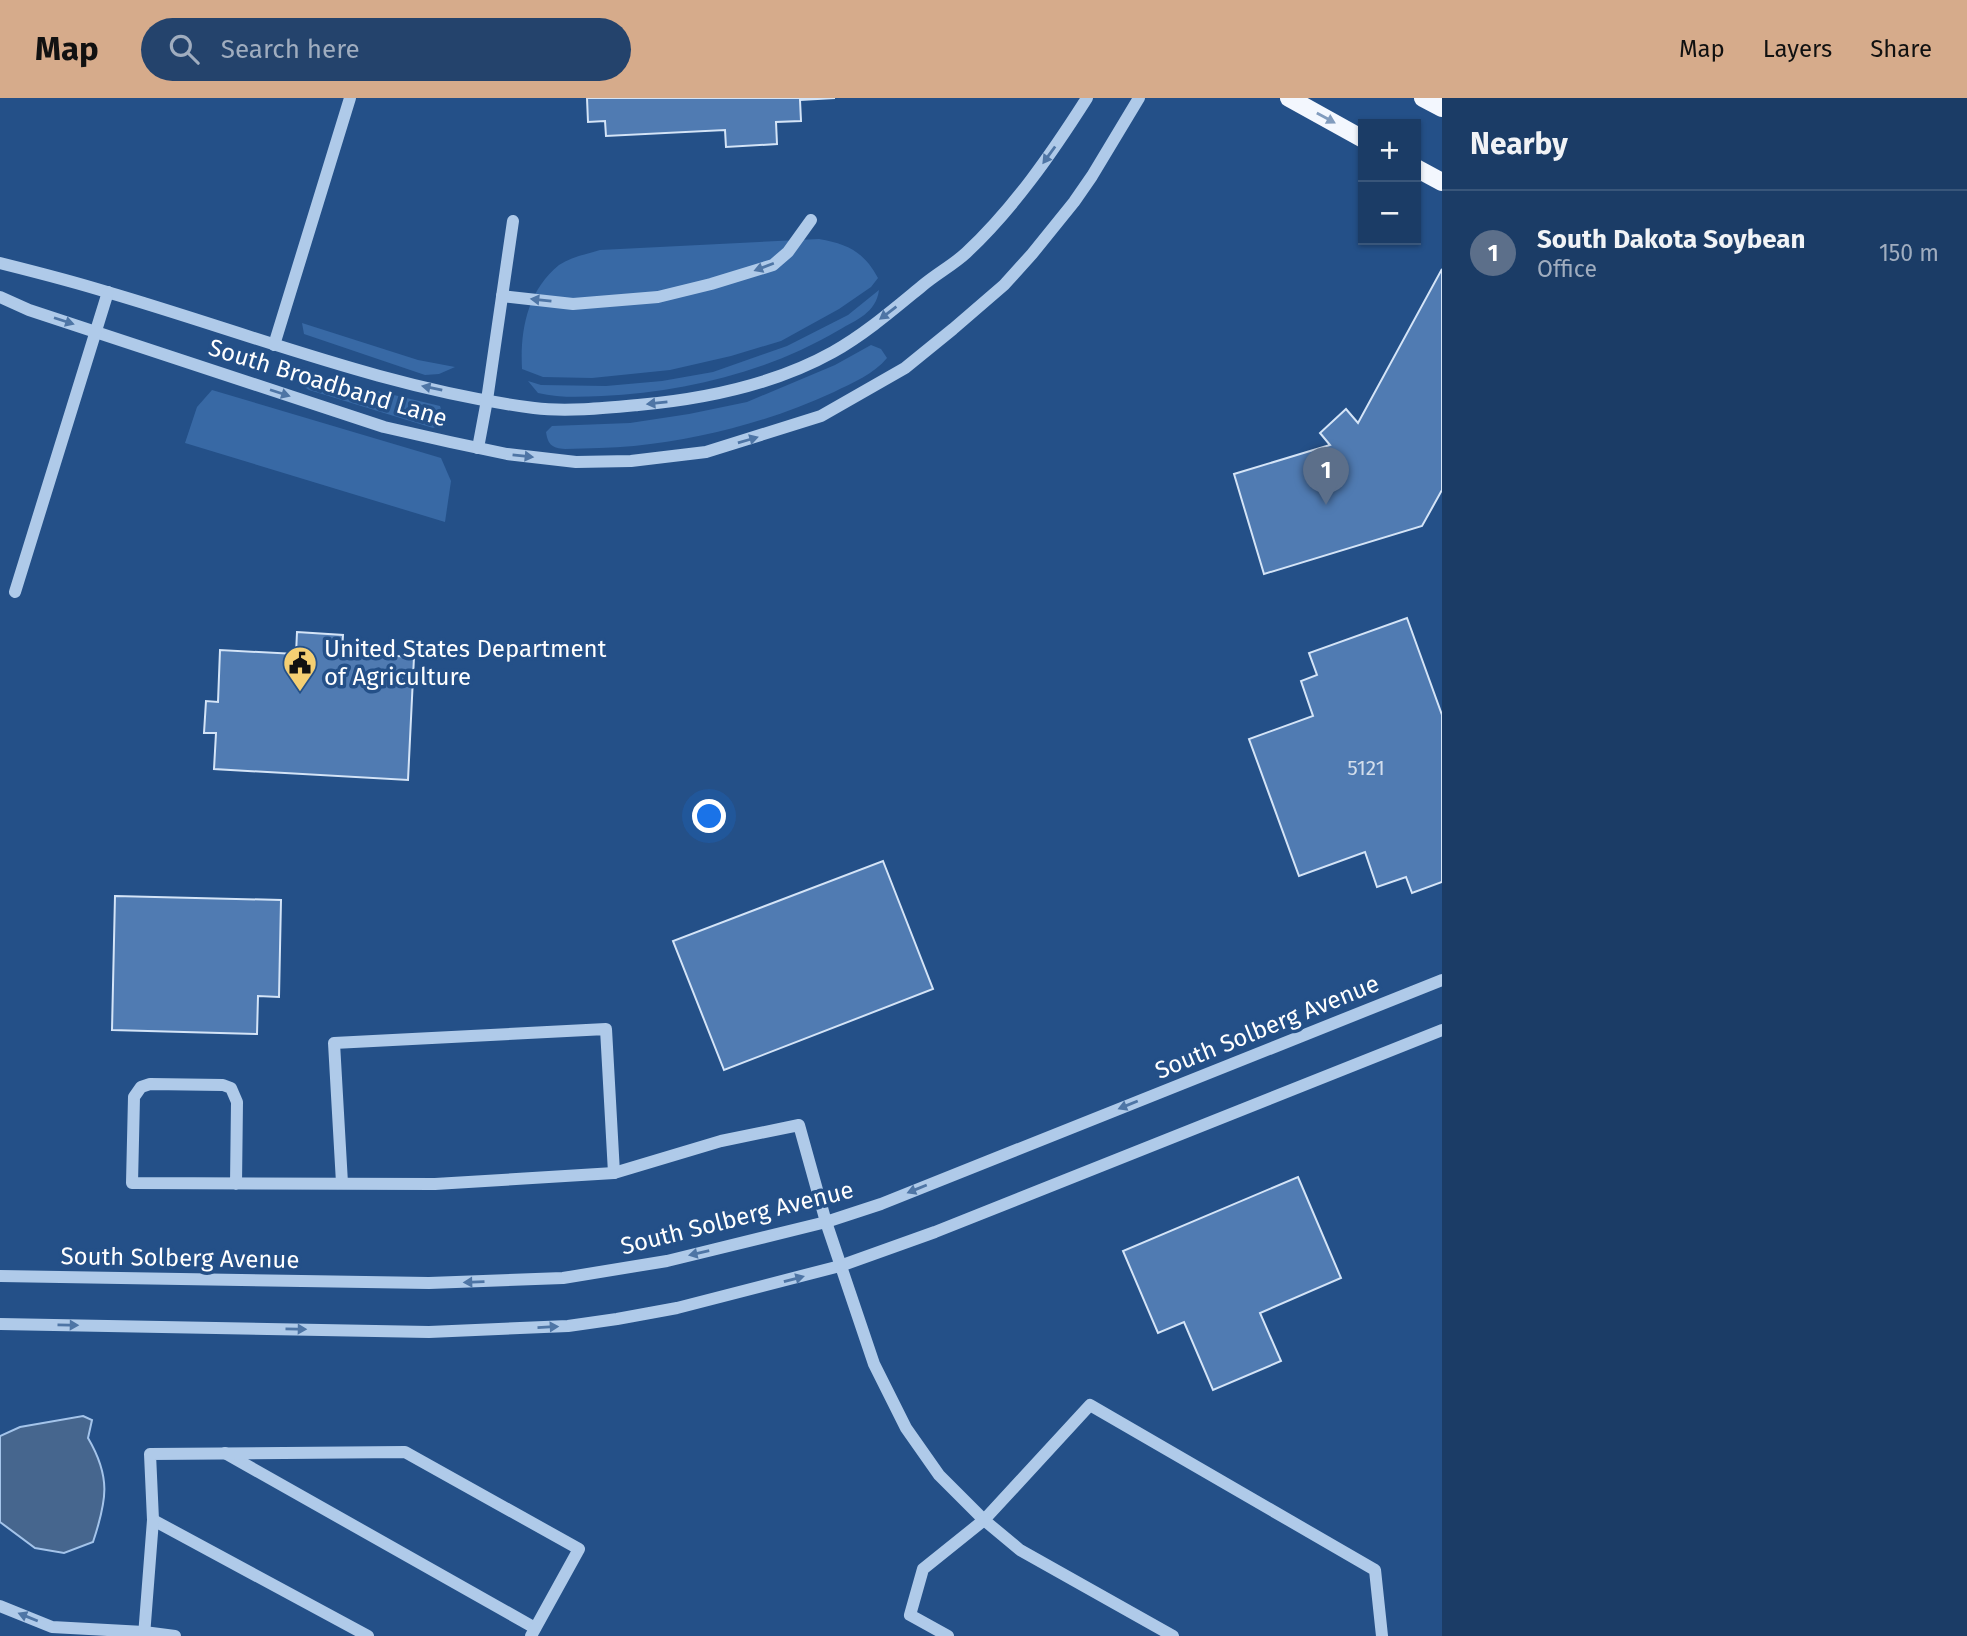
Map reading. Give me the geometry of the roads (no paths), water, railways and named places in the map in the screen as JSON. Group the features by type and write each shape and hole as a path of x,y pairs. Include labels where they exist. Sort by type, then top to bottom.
{"main road":[{"path":"1289,98 1358,136"},
{"path":"1423,98 1442,108"},
{"path":"1421,171 1442,182"}],"street":[{"path":"274,345 350,98"},
{"name":"South Broadband Lane","path":"0,263 108,292 384,378 487,400 538,408 604,408 715,395 776,377 834,352 889,314 965,254 1009,206 1051,153 1087,98"},
{"name":"South Broadband Lane","path":"0,297 29,310 384,427 478,448 507,454 576,461 631,461 706,452 821,416 905,368 1004,285 1032,254 1074,202 1139,98"},
{"path":"502,296 573,304 658,296 711,284 773,265 788,251 811,220"},
{"path":"478,448 513,221"},
{"path":"15,592 108,292"},
{"name":"South Solberg Avenue","path":"0,1276 429,1283 563,1278 667,1261 826,1222 881,1204 1442,980"},
{"path":"342,1183 334,1043 606,1030 614,1173"},
{"path":"0,1324 429,1332 568,1326 677,1308 841,1266 948,1227 1442,1030"},
{"path":"236,1184 237,1102 231,1088 223,1085 150,1084 141,1087 134,1097 132,1183 236,1184 342,1183 435,1184 614,1173 721,1140 799,1125 826,1222 874,1364 906,1428 939,1475 984,1520 1020,1550 1173,1636"},
{"path":"948,1636 910,1615 923,1569 984,1520 1090,1405 1374,1570 1382,1636"},
{"path":"144,1634 153,1520 150,1454 225,1453 405,1452 579,1549 533,1632 225,1453"},
{"path":"153,1520 368,1636"},
{"path":"0,1606 52,1627 175,1636"}],"place":[{"name":"South Dakota Soybean","path":"1326,505"},
{"name":"United States Department of Agriculture","path":"300,693"}]}
